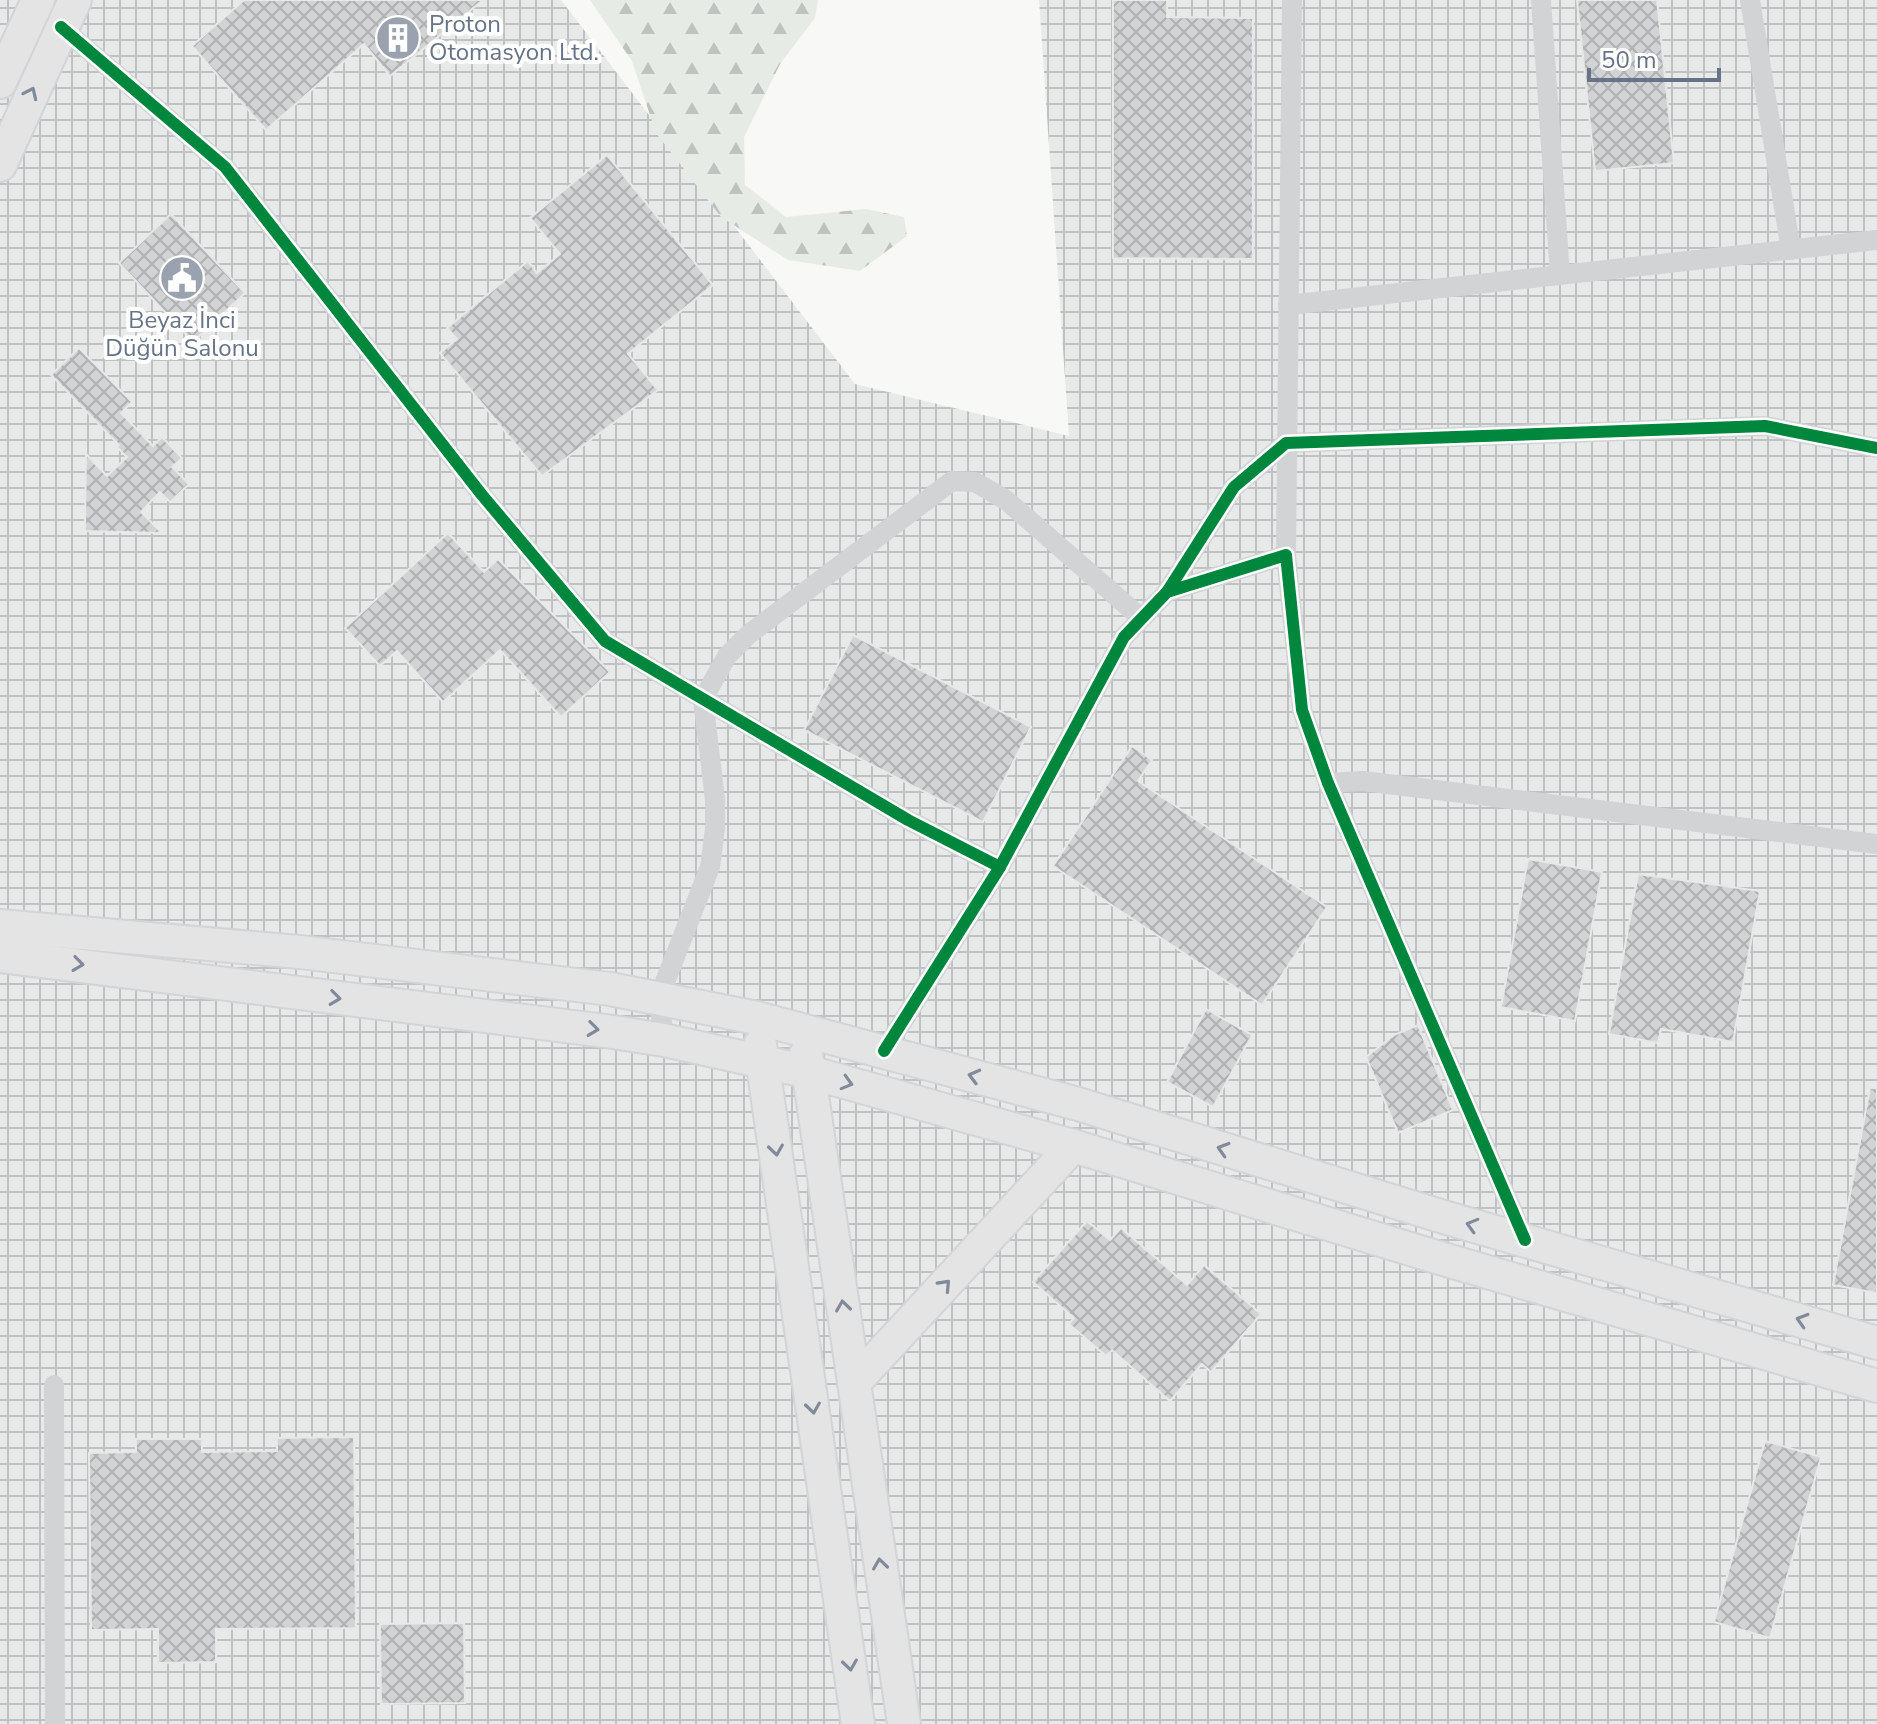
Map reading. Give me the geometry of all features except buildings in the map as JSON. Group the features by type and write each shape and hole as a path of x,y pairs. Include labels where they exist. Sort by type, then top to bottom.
{"main road":[{"path":"0,82 38,0"},
{"path":"0,165 68,14"},
{"path":"0,926 300,952 659,997 757,1018 1078,1104 1877,1343"},
{"path":"0,956 664,1040 809,1072 1073,1146 1443,1259 1877,1386"},
{"path":"757,1018 858,1724"},
{"path":"803,1029 904,1724"},
{"path":"854,1383 1073,1146"}],"street":[{"path":"1292,0 1286,555 1302,710 1328,783 1525,1240"},
{"path":"1541,0 1560,275"},
{"path":"1750,0 1791,250"},
{"path":"68,14 225,167 482,495 605,641 908,820 1000,867"},
{"path":"1288,305 1877,240"},
{"path":"884,1051 1000,867 1124,637 1167,592 1234,487 1286,443 1765,426 1877,448"},
{"path":"664,1040 659,997 710,867 715,800 703,699 727,656 749,634 952,481 975,482 1006,500 1140,617"},
{"path":"1167,592 1286,555"},
{"path":"1328,783 1363,781 1877,844"},
{"path":"54,1385 55,1724"}],"shaded area":[{"path":"0,0 561,0 855,384 1069,436 1039,0 1877,0 1877,1724 0,1724"}],"green space":[{"path":"590,0 818,0 815,18 780,64 744,137 745,185 786,217 866,209 904,217 907,236 860,271 788,260 721,217 656,133 632,61"}],"cycle path":[{"path":"61,27 225,167 482,495 605,641 908,820 1000,867"},
{"path":"1167,592 1234,487 1286,443 1765,426 1877,448"},
{"path":"884,1051 1000,867 1124,637 1167,592 1286,555 1302,710 1328,783 1525,1240"}],"place":[{"name":"Proton Otomasyon Ltd.","path":"398,38"},
{"name":"Beyaz İnci Düğün Salonu","path":"182,278"}]}
